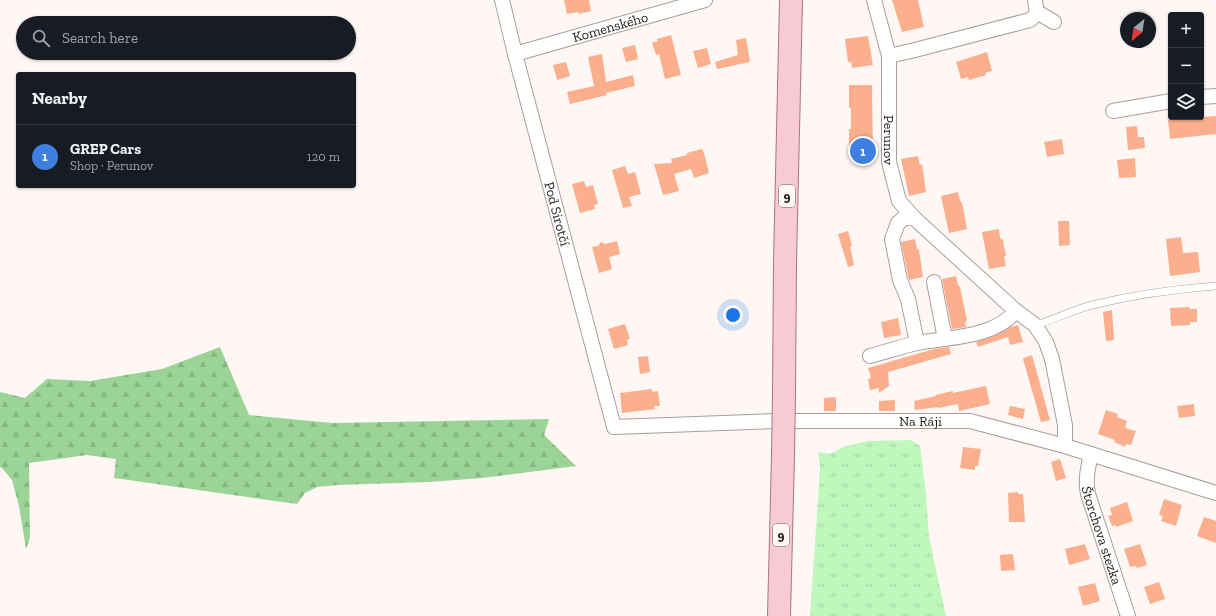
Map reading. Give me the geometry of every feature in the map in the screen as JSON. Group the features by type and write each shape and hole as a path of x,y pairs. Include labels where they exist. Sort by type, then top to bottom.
{"main road":[{"name":"9","path":"779,616 791,0"}],"street":[{"name":"Pod Sirotčí","path":"502,0 614,427"},
{"name":"Komenského","path":"515,54 705,0"},
{"name":"Perunov","path":"874,0 889,56 889,162 899,201 914,218 1016,311 1035,325 1046,342 1052,359 1065,425 1065,446"},
{"path":"889,56 1030,20 1034,18 1036,6"},
{"path":"1036,6 1054,22"},
{"path":"1204,97 1216,96"},
{"path":"1113,111 1168,102"},
{"path":"914,218 904,218 898,223 892,239 900,280 908,299 917,343"},
{"path":"934,282 945,339"},
{"path":"870,356 917,343 964,336 994,327 1010,319 1016,311"},
{"name":"Na Ráji","path":"614,427 775,421 970,421 1065,446 1216,493"},
{"name":"Štorchova stezka","path":"1091,454 1086,476 1088,494 1128,616"}],"lane":[{"path":"1035,325 1076,310 1144,294 1216,286"}],"green space":[{"path":"220,347 249,415 332,423 549,419 544,435 576,466 482,478 317,487 305,493 297,504 114,478 116,459 87,455 29,463 30,538 26,549 19,506 12,480 0,467 0,392 25,398 47,379 90,381 162,369"},
{"path":"911,440 920,446 926,494 929,537 946,616 810,616 820,466 818,452 830,454 843,447 868,441"}],"building":[{"path":"564,0 589,0 591,11 579,14 578,12 567,14"},
{"path":"892,0 918,0 924,27 902,32"},
{"path":"671,35 681,75 665,79 659,54 656,55 652,43 658,41 657,39"},
{"path":"868,36 873,65 852,68 851,62 848,62 845,39"},
{"path":"746,38 750,62 717,69 715,62 738,55 736,40"},
{"path":"635,45 638,59 626,62 622,48"},
{"path":"707,48 711,64 698,68 693,51"},
{"path":"987,52 992,71 985,73 986,75 969,80 968,77 961,79 956,62"},
{"path":"602,54 606,82 633,75 635,86 606,93 607,95 570,104 567,92 594,86 588,57"},
{"path":"566,62 570,76 557,80 553,65"},
{"path":"849,85 872,85 873,159 851,158 851,152 849,152 851,108 849,108"},
{"path":"1216,116 1216,134 1170,139 1168,120 1204,120 1204,117"},
{"path":"1137,126 1138,137 1144,137 1145,148 1128,150 1126,127"},
{"path":"1062,139 1064,154 1047,157 1044,142"},
{"path":"702,149 709,173 694,178 691,169 674,174 679,191 663,195 654,164 672,163 671,159"},
{"path":"918,156 920,165 922,164 926,192 909,196 901,159"},
{"path":"1135,158 1136,177 1119,178 1117,160"},
{"path":"625,166 628,174 635,172 641,194 629,197 632,206 623,208 612,170"},
{"path":"584,181 586,187 593,185 598,204 594,205 595,209 580,213 572,184"},
{"path":"958,192 962,203 967,229 949,233 941,196"},
{"path":"1058,221 1069,221 1070,245 1059,246"},
{"path":"999,229 1000,238 1003,240 1006,255 1004,257 1006,266 989,269 982,232"},
{"path":"848,231 852,246 850,246 854,265 848,267 838,234"},
{"path":"1181,237 1183,253 1198,252 1200,272 1170,276 1166,239"},
{"path":"915,239 917,249 919,250 923,277 909,280 901,242"},
{"path":"617,241 620,254 609,257 612,269 599,273 592,247 598,246 601,242 605,244"},
{"path":"956,276 960,287 967,320 965,323 966,327 952,329 942,279"},
{"path":"1189,307 1190,309 1197,309 1197,322 1190,322 1190,325 1171,326 1170,308"},
{"path":"1112,310 1114,340 1106,341 1103,312"},
{"path":"898,318 901,335 884,338 881,322"},
{"path":"625,324 630,339 627,340 628,345 614,349 608,329"},
{"path":"1018,325 1023,342 1010,345 1008,337 978,347 976,342 999,334"},
{"path":"949,347 951,354 888,372 889,386 879,393 879,388 870,390 868,379 871,378 868,368 934,349"},
{"path":"1032,355 1050,420 1041,422 1023,359"},
{"path":"648,356 650,372 640,374 638,357"},
{"path":"986,386 990,404 959,411 958,404 915,410 914,401 953,391 953,393"},
{"path":"652,389 652,392 658,391 660,406 654,406 655,409 622,413 620,393"},
{"path":"836,397 836,411 824,411 824,398"},
{"path":"895,400 895,411 879,411 879,401"},
{"path":"1194,404 1195,416 1179,418 1177,406"},
{"path":"1010,406 1025,409 1023,419 1008,415"},
{"path":"1106,410 1118,414 1117,417 1127,421 1125,428 1136,431 1131,445 1126,444 1125,447 1114,442 1115,440 1098,434"},
{"path":"963,447 981,449 978,466 975,466 975,470 960,468"},
{"path":"1060,459 1066,478 1056,481 1051,462"},
{"path":"1018,492 1018,494 1023,494 1025,522 1009,522 1008,493"},
{"path":"1164,499 1182,505 1176,526 1161,521 1163,516 1159,515"},
{"path":"1127,502 1133,521 1116,527 1116,525 1112,526 1108,516 1112,515 1110,508"},
{"path":"1204,517 1216,521 1216,543 1197,536"},
{"path":"1085,544 1090,559 1069,565 1065,549"},
{"path":"1140,544 1147,565 1137,568 1136,566 1130,567 1124,549"},
{"path":"1013,554 1015,570 1001,571 1000,555"},
{"path":"1159,582 1165,599 1150,604 1144,587"},
{"path":"1095,583 1100,601 1083,606 1078,587"}],"place":[{"name":"GREP Cars","path":"863,151"}]}
